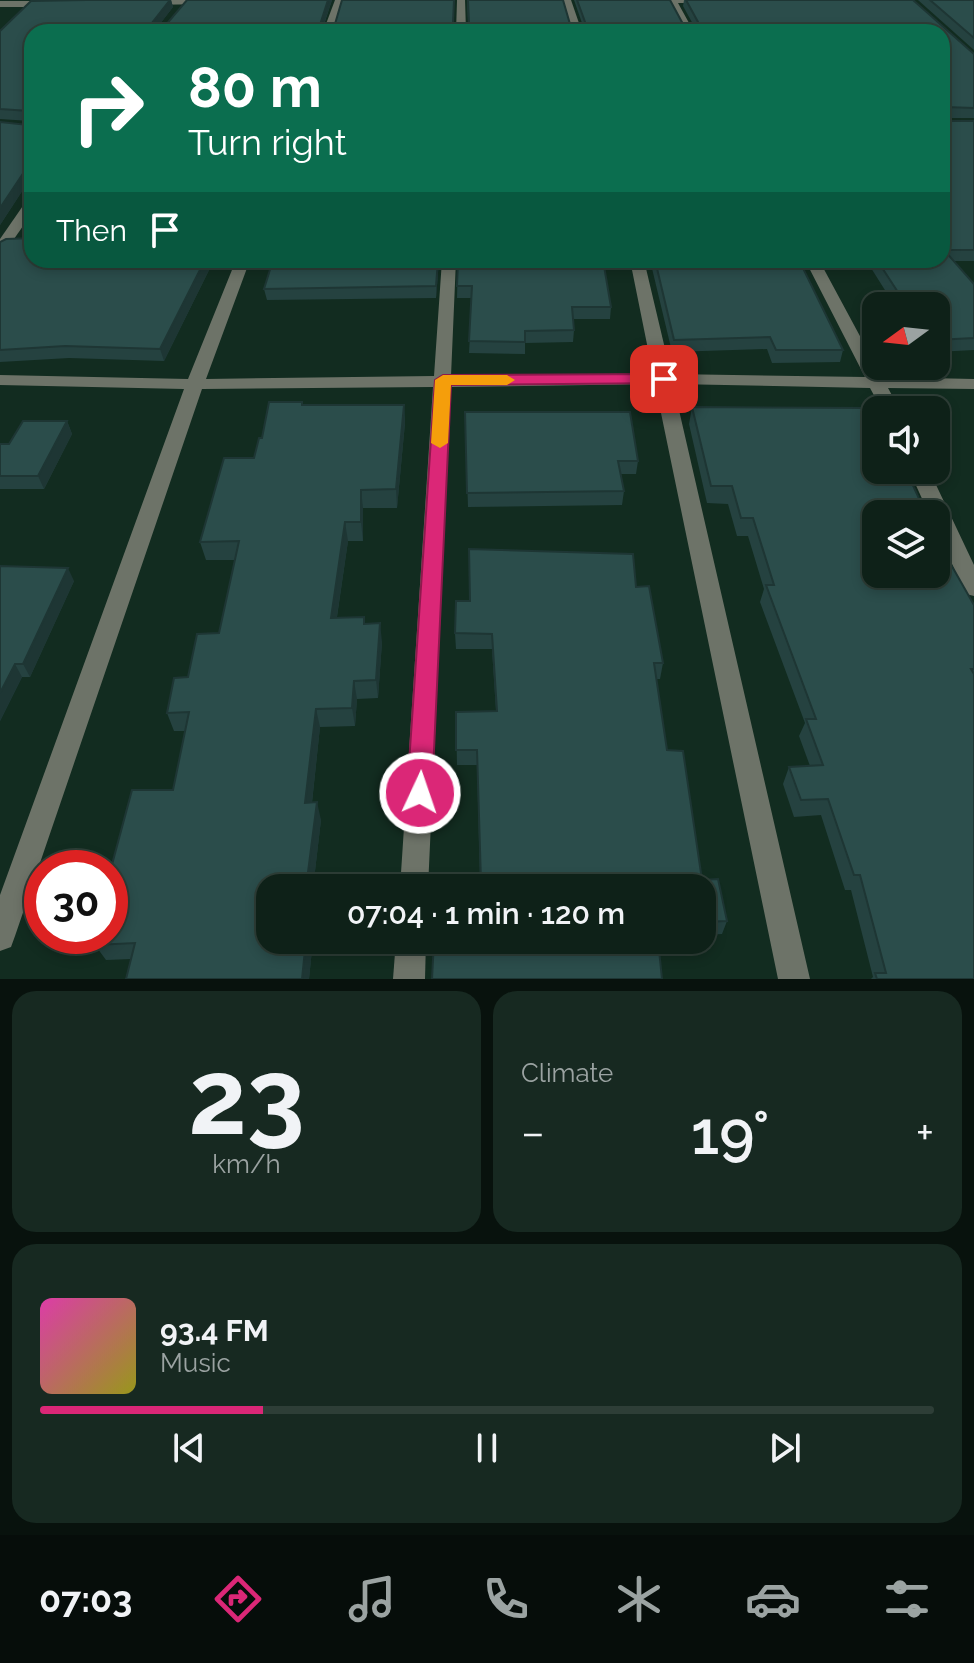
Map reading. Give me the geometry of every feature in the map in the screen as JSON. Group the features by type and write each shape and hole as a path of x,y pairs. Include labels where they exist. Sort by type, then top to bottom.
{"street":[{"path":"331,24 339,0"},
{"path":"461,0 461,24"},
{"path":"567,0 574,24"},
{"path":"603,0 753,0"},
{"path":"178,12 187,1"},
{"path":"138,2 217,1"},
{"path":"672,1 685,24"},
{"path":"0,4 58,4"},
{"path":"0,249 24,214"},
{"path":"0,936 195,384 240,268"},
{"path":"415,874 449,268"},
{"path":"639,268 794,979"},
{"path":"816,268 885,396"},
{"path":"0,380 195,384 664,379 974,384"},
{"path":"926,484 974,588"},
{"path":"409,979 410,954"}],"building":[{"path":"170,0 152,23 156,24 24,24 24,111 0,109 0,31 31,1"},
{"path":"187,0 328,0 320,24 167,24"},
{"path":"342,0 454,0 453,23 335,24"},
{"path":"468,0 563,0 570,24 465,24 469,23"},
{"path":"577,0 670,0 683,24 584,24"},
{"path":"686,0 913,0 940,24 696,24"},
{"path":"930,0 974,0 974,38"},
{"path":"950,33 974,54 974,108 950,107"},
{"path":"950,121 974,121 974,250 950,250"},
{"path":"0,122 24,125 24,172 0,208"},
{"path":"24,238 24,268 201,268 160,349 65,346 0,350 0,242"},
{"path":"950,257 974,284 974,338 950,339 950,292 898,292 882,268 950,268"},
{"path":"271,268 437,268 436,286 264,289"},
{"path":"458,268 604,268 611,307 572,307 574,330 525,331 525,342 469,341 472,286 457,286"},
{"path":"657,268 803,268 843,350 776,350 770,337 674,340"},
{"path":"269,402 404,405 396,489 361,490 361,522 345,522 331,618 364,617 364,624 380,623 376,680 354,681 352,708 316,709 305,803 317,802 308,874 256,874 256,954 305,954 302,979 126,979 135,943 128,943 128,850 116,850 132,790 173,790 189,712 167,713 174,678 188,677 197,634 219,633 239,541 200,542 224,458 254,458 259,438 262,438"},
{"path":"692,407 862,408 862,484 912,484 920,500 862,500 862,588 950,588 950,563 974,605 974,669 971,669 974,674 974,979 877,979 875,973 886,973 860,875 854,875 828,799 801,800 789,767 823,765 806,719 816,719 766,585 774,585 753,518 741,518 732,486 711,486"},
{"path":"465,412 630,412 638,461 618,461 624,491 467,493"},
{"path":"23,421 67,421 38,476 0,476 0,444 9,444"},
{"path":"469,549 633,554 636,587 649,586 663,663 654,663 667,750 683,751 701,874 481,874 477,750 456,750 456,712 497,711 492,634 455,633 456,601 470,601"},
{"path":"0,566 68,568 23,664 15,664 0,693"},
{"path":"716,879 718,879 727,921 716,921"},
{"path":"433,954 659,954 662,979 432,979"}],"slow traffic":[{"path":"440,443 443,380 507,380"}],"route":[{"path":"420,793 443,380 664,379"}]}
